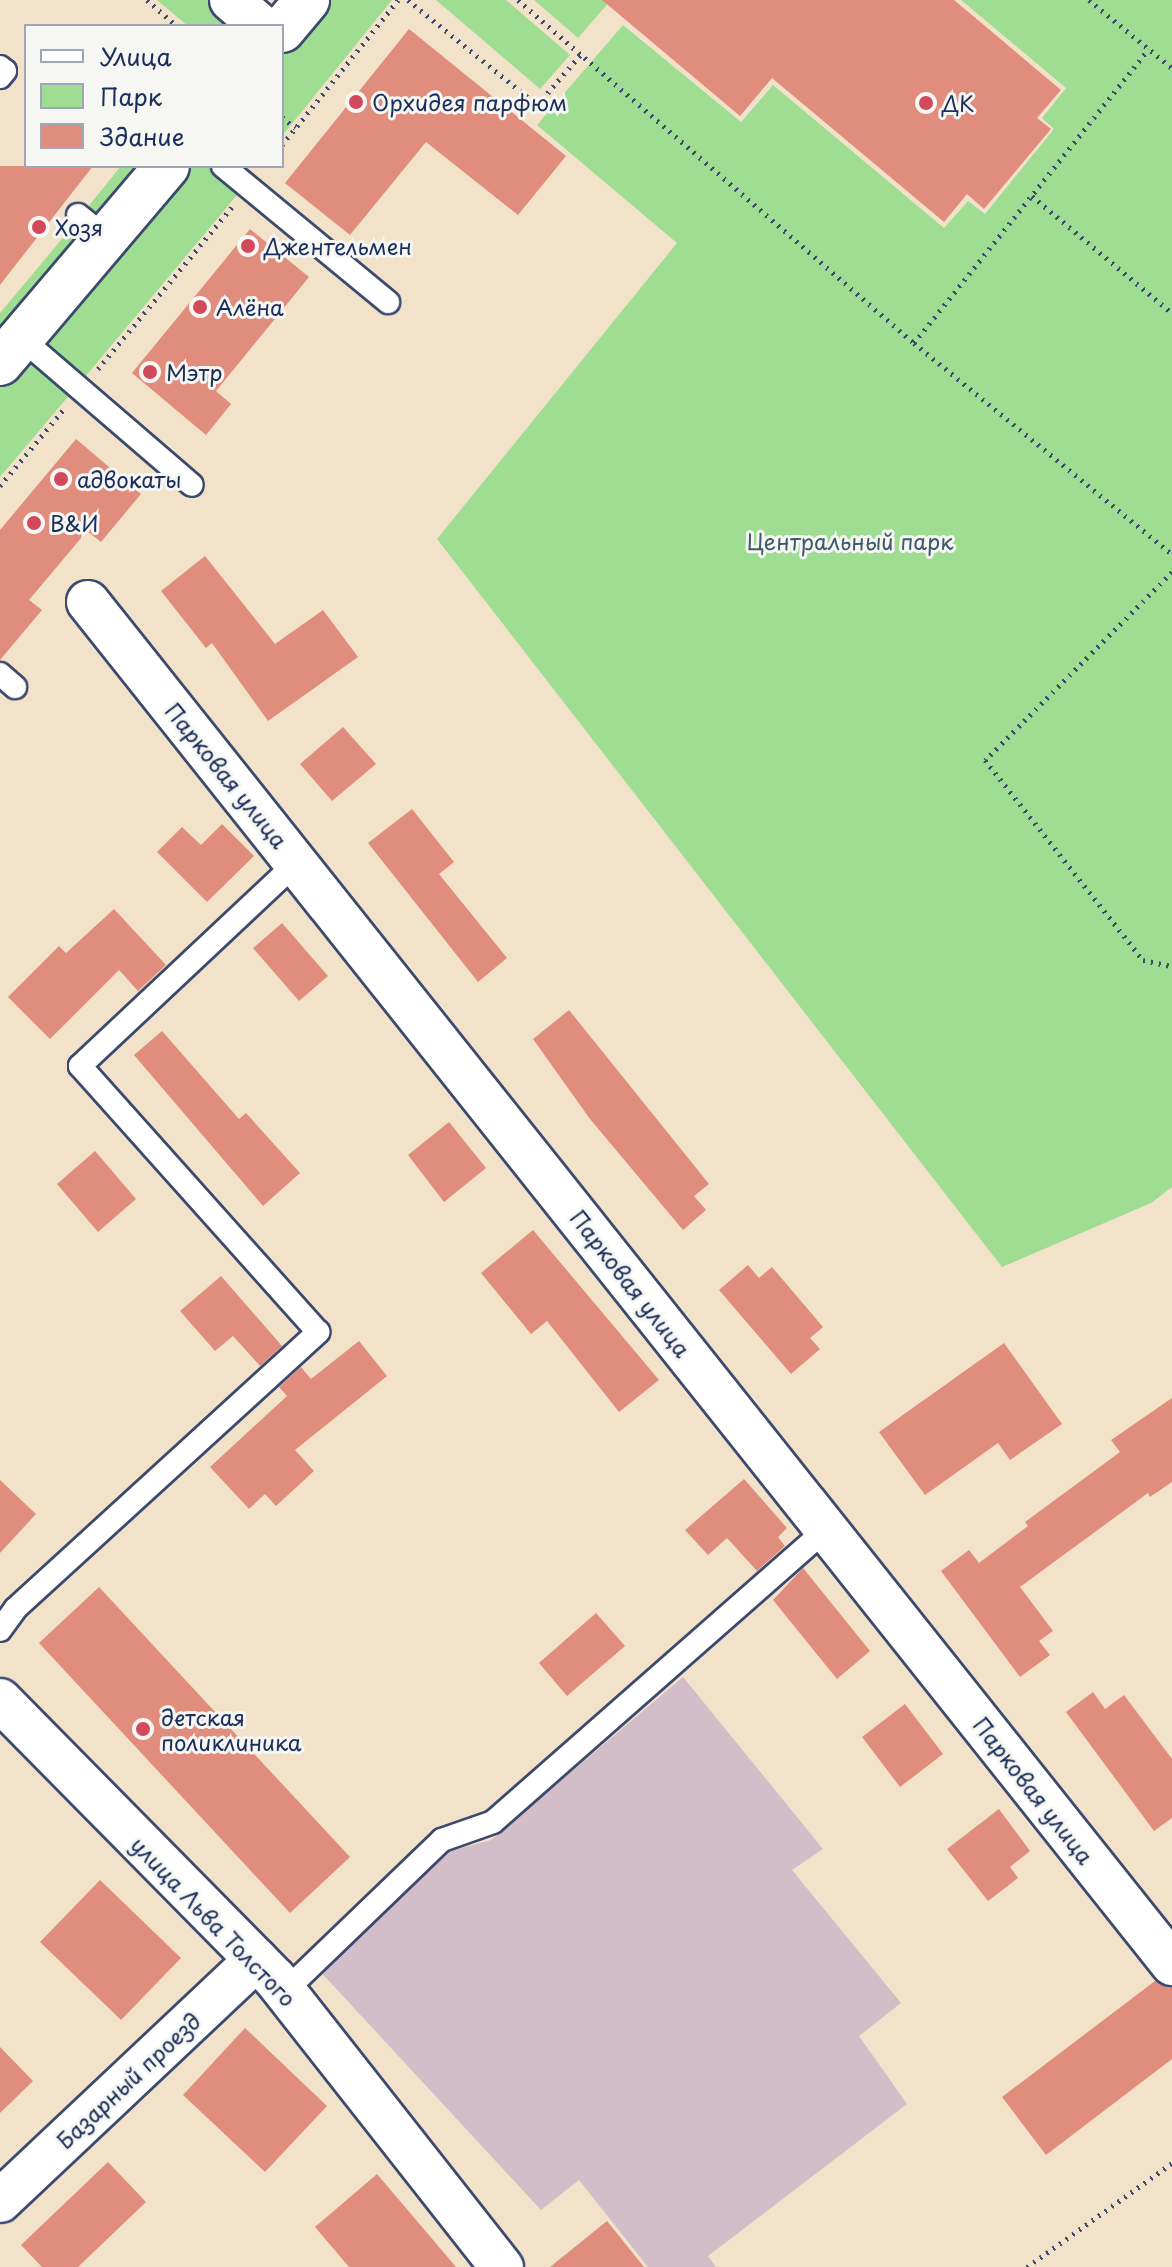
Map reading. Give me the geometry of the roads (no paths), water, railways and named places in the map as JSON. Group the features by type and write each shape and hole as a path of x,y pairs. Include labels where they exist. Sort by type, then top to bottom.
{"street":[{"path":"231,0 259,24"},
{"path":"284,28 307,0"},
{"path":"10,350 92,226 164,168"},
{"name":"Парковая улица","path":"88,602 1172,1964"},
{"name":"улица Льва Толстого","path":"0,1700 285,1991 502,2267"},
{"name":"Базарный проезд","path":"0,2201 256,1960"}],"lane":[{"path":"0,67 5,71 0,77"},
{"path":"225,168 388,302"},
{"path":"10,350 81,390 192,485"},
{"path":"0,1630 15,1609 318,1332 80,1066 297,862"},
{"path":"285,1991 442,1840 493,1822 826,1529"}],"place":[{"name":"Орхидея парфюм","path":"356,102"},
{"name":"ДК","path":"926,103"},
{"name":"Хозя","path":"39,227"},
{"name":"Джентельмен","path":"248,246"},
{"name":"Алёна","path":"200,307"},
{"name":"Мэтр","path":"150,372"},
{"name":"адвокаты","path":"61,479"},
{"name":"В&И","path":"34,523"},
{"name":"детская поликлиника","path":"143,1729"}],"park label":[{"name":"Центральный парк","path":"850,541"}]}
